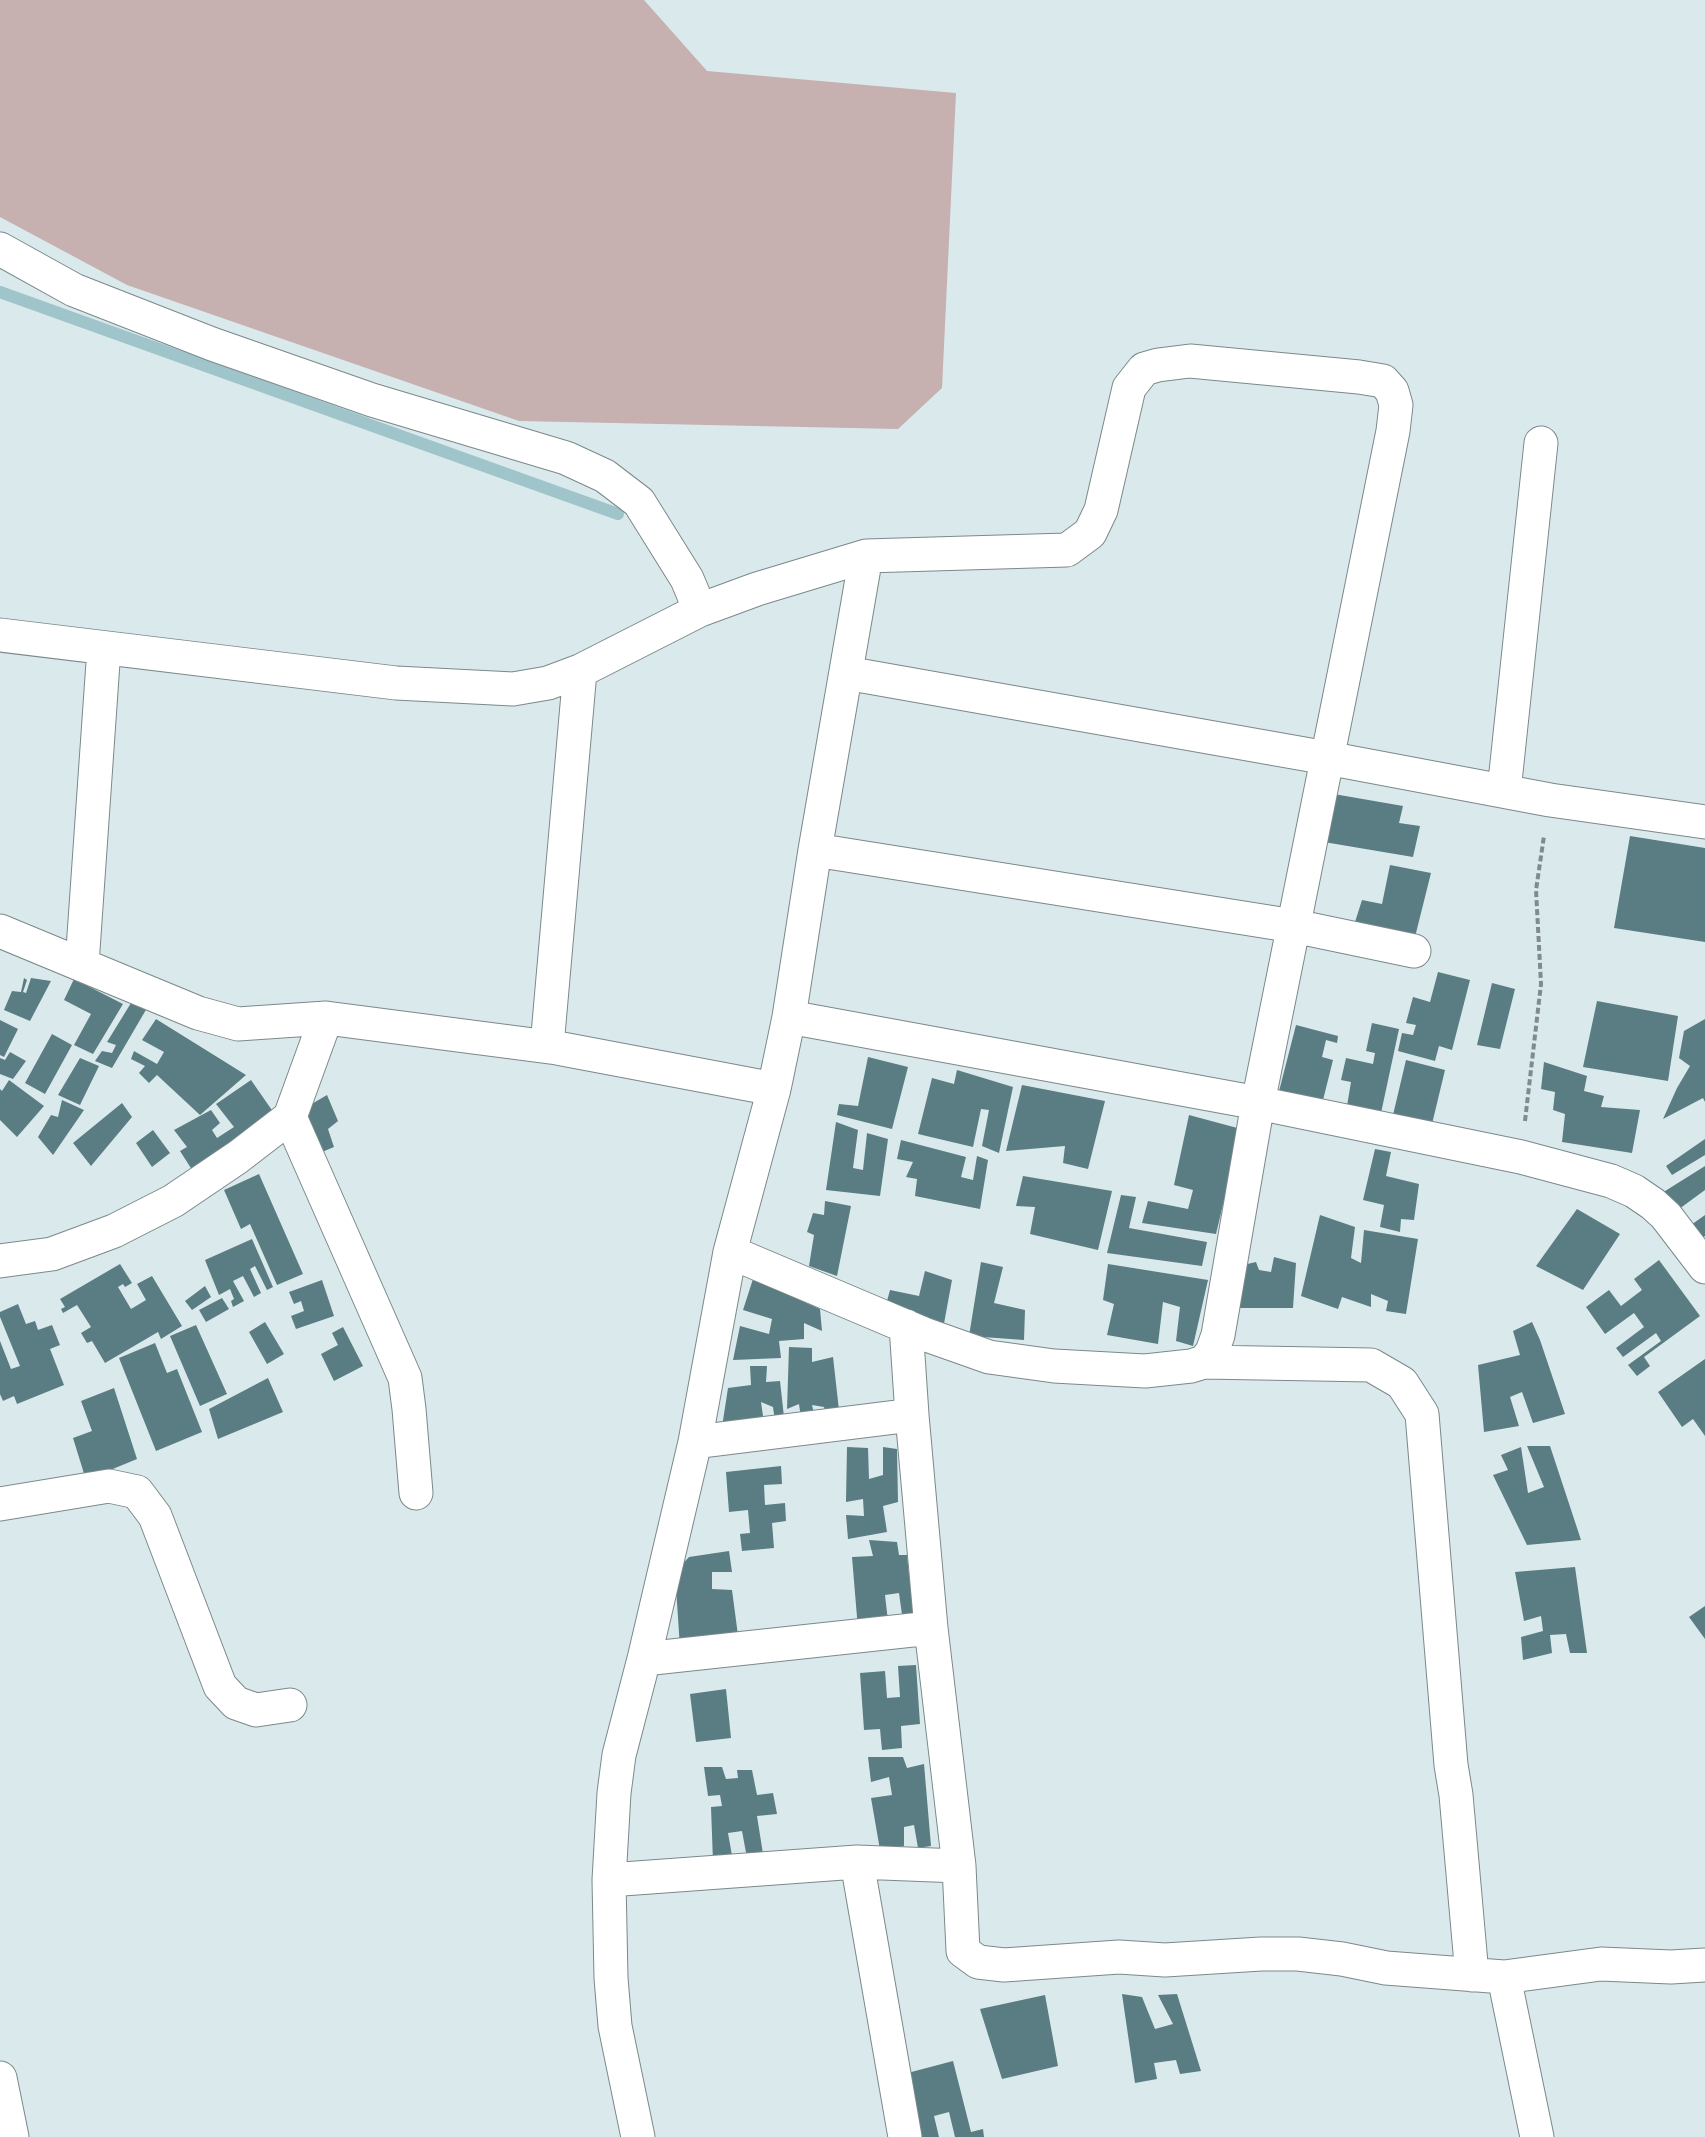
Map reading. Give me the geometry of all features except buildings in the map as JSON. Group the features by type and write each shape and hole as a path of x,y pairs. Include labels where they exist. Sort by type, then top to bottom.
{"street":[{"path":"0,249 74,290 212,345 360,396 566,458 605,476 639,502 687,579 700,610"},
{"path":"0,635 419,684 513,688 548,682 580,671 700,610 866,556 1067,550 1089,532 1101,510 1129,388 1144,369 1190,361 1359,376 1383,381 1392,392 1396,405 1393,431 1258,1103 1218,1335 1212,1352 1204,1362"},
{"path":"1504,791 1541,442"},
{"path":"638,2137 615,2026 610,1978 609,1880 614,1793 619,1755 695,1442 730,1252 774,1089 789,1017 815,850 866,556"},
{"path":"82,964 104,648"},
{"path":"547,1046 580,671"},
{"path":"846,673 1550,800 1705,822"},
{"path":"815,850 1294,926 1414,951"},
{"path":"0,931 198,1013 238,1024 326,1018 547,1046 774,1089"},
{"path":"789,1017 1258,1103 1521,1157 1611,1181 1634,1191 1666,1216 1705,1265"},
{"path":"0,1261 52,1254 114,1231 173,1201 238,1157 290,1117 326,1018"},
{"path":"290,1117 405,1378 416,1493"},
{"path":"730,1252 906,1326 988,1357 1054,1366 1145,1371 1191,1366 1204,1362 1371,1365 1402,1383 1422,1414 1451,1765 1456,1795 1472,1975"},
{"path":"906,1326 931,1628 959,1866 963,1951 978,1962 1004,1965 1119,1957 1165,1960 1298,1954 1342,1959 1386,1968 1504,1977 1601,1964 1671,1967 1705,1965"},
{"path":"695,1442 912,1415"},
{"path":"0,1504 109,1486 137,1492 155,1516 220,1686 236,1703 256,1710 290,1705"},
{"path":"644,1659 931,1628"},
{"path":"609,1880 857,1862 959,1866"},
{"path":"857,1862 905,2137"},
{"path":"1504,1977 1537,2137"},
{"path":"0,2078 12,2137"}],"path":[{"path":"1521,1157 1541,984 1536,890 1550,800"}],"shaded area":[{"path":"0,0 644,0 707,71 956,93 942,388 898,429 519,421 127,285 0,217"}],"waterway":[{"path":"0,292 618,514"}]}
